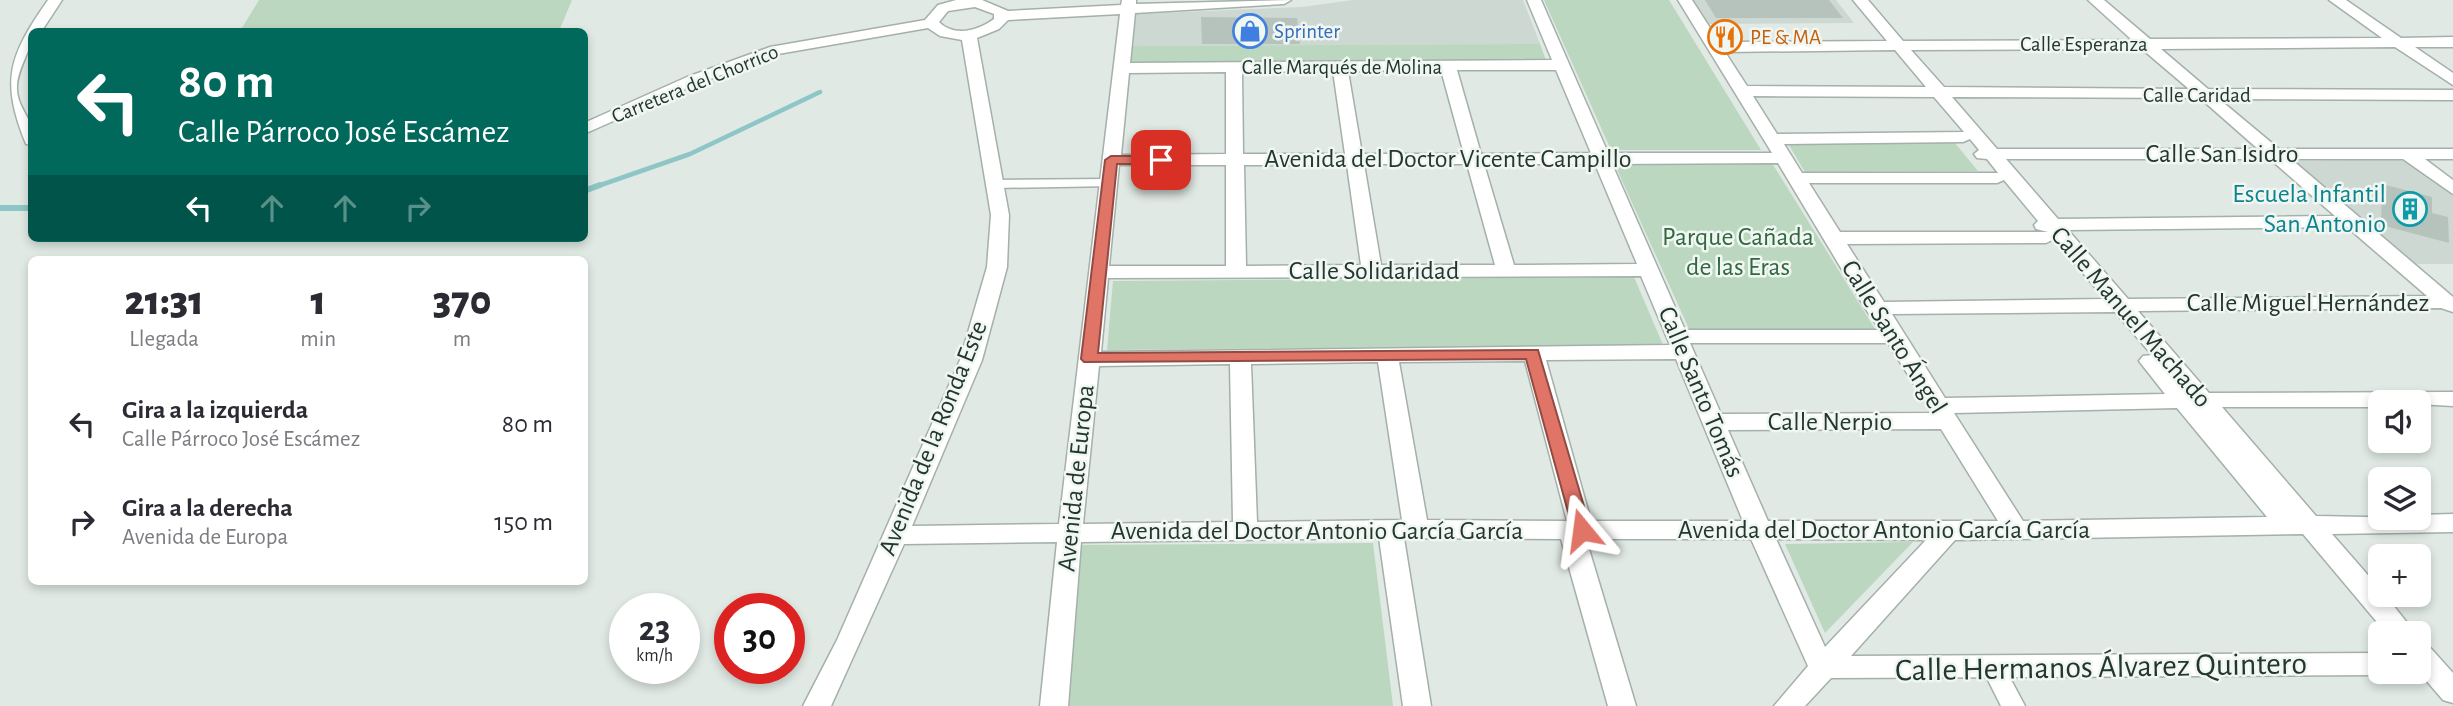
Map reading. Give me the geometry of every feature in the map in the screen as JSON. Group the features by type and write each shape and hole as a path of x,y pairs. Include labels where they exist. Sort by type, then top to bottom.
{"street":[{"path":"35,28 55,0"},
{"path":"1002,16 1129,4 1284,0"},
{"name":"Calle Santo Tomás","path":"1534,0 1795,614 1822,667"},
{"name":"Calle Santo Ángel","path":"1685,0 2016,530"},
{"path":"1849,0 1858,0"},
{"name":"Calle Manuel Machado","path":"1849,0 1893,45"},
{"name":"Calle Manuel Machado","path":"1858,0 2045,229"},
{"path":"2095,0 2450,305"},
{"path":"2336,0 2453,80"},
{"path":"966,2 987,5 1002,16 996,26 969,34 948,33 931,23 936,12 966,2"},
{"name":"Avenida de Europa","path":"1054,706 1070,533 1129,4"},
{"name":"Carretera del Chorrico","path":"588,127 693,80 775,50 931,23"},
{"name":"Avenida de la Ronda Este","path":"817,706 849,640 971,360 987,308 998,254 1000,215 969,34"},
{"path":"28,38 9,67 2,83 1,99 17,127 28,137"},
{"name":"Calle Esperanza","path":"1715,47 2453,42"},
{"name":"Calle Marqués de Molina","path":"1122,68 1562,65"},
{"path":"1448,66 1506,271"},
{"path":"1234,67 1236,272"},
{"path":"1340,67 1372,271"},
{"name":"Calle Caridad","path":"1742,91 2453,95"},
{"name":"Calle Manuel Machado","path":"1932,92 1963,137 1985,154 1997,178 2112,305 2299,526 2390,621"},
{"path":"1772,139 1963,137"},
{"name":"Calle San Isidro","path":"1985,154 2453,154"},
{"path":"2407,154 2453,189"},
{"name":"Avenida del Doctor Vicente Campillo","path":"1111,160 1784,158"},
{"path":"1796,178 1997,178"},
{"path":"995,184 1109,183"},
{"path":"1832,238 2352,221"},
{"name":"Calle Solidaridad","path":"1099,272 1649,270"},
{"name":"Calle Miguel Hernández","path":"1875,308 2450,305"},
{"path":"1089,359 1533,353 1893,336"},
{"path":"1533,353 1622,706"},
{"path":"1387,355 1416,706"},
{"path":"1240,357 1245,531"},
{"name":"Calle Nerpio","path":"1714,422 1942,414 2193,400 2453,399"},
{"name":"Avenida del Doctor Antonio García García","path":"893,535 1403,529 1949,531 2453,523"},
{"path":"1788,706 1949,531"},
{"path":"2431,661 2453,692"},
{"name":"Calle Hermanos Álvarez Quintero","path":"1822,667 2368,664"},
{"path":"1993,668 2013,706"}],"shaded area":[{"path":"1353,0 1523,0 1540,44 1133,46 1136,14 1302,7"},
{"path":"1692,0 1836,0 1854,23 1708,24"},
{"path":"2397,159 2411,164 2453,196 2453,264 2416,264 2293,161"}],"green space":[{"path":"259,0 572,0 560,28 242,28"},
{"name":"Parque Cañada de las Eras","path":"1544,0 1669,0 1761,150 1611,150"},
{"path":"1540,44 1547,63 1131,65 1133,46"},
{"path":"1787,142 1954,142 1978,171 1805,172"},
{"name":"Parque Cañada de las Eras","path":"1772,163 1875,329 1690,331 1615,165"},
{"path":"1634,277 1663,345 1107,350 1113,281"},
{"path":"1913,542 1825,633 1785,544"},
{"path":"1373,543 1393,706 1061,706 1077,545"}],"building":[{"path":"1705,0 1829,0 1843,18 1716,18"},
{"name":"Sprinter","path":"1201,17 1297,18 1300,44 1202,44"},
{"name":"Escuela Infantil San Antonio","path":"2382,184 2432,197 2432,213 2448,217 2449,243 2381,225"}],"waterway":[{"path":"595,187 690,154 820,92"},
{"path":"588,190 600,185"},
{"path":"0,208 28,208"}],"place":[{"name":"Sprinter","path":"1250,31"},
{"name":"PE & MA","path":"1725,37"},
{"name":"Escuela Infantil San Antonio","path":"2410,209"}],"route":[{"path":"1161,160 1111,160 1089,359 1533,353 1582,530"}]}
